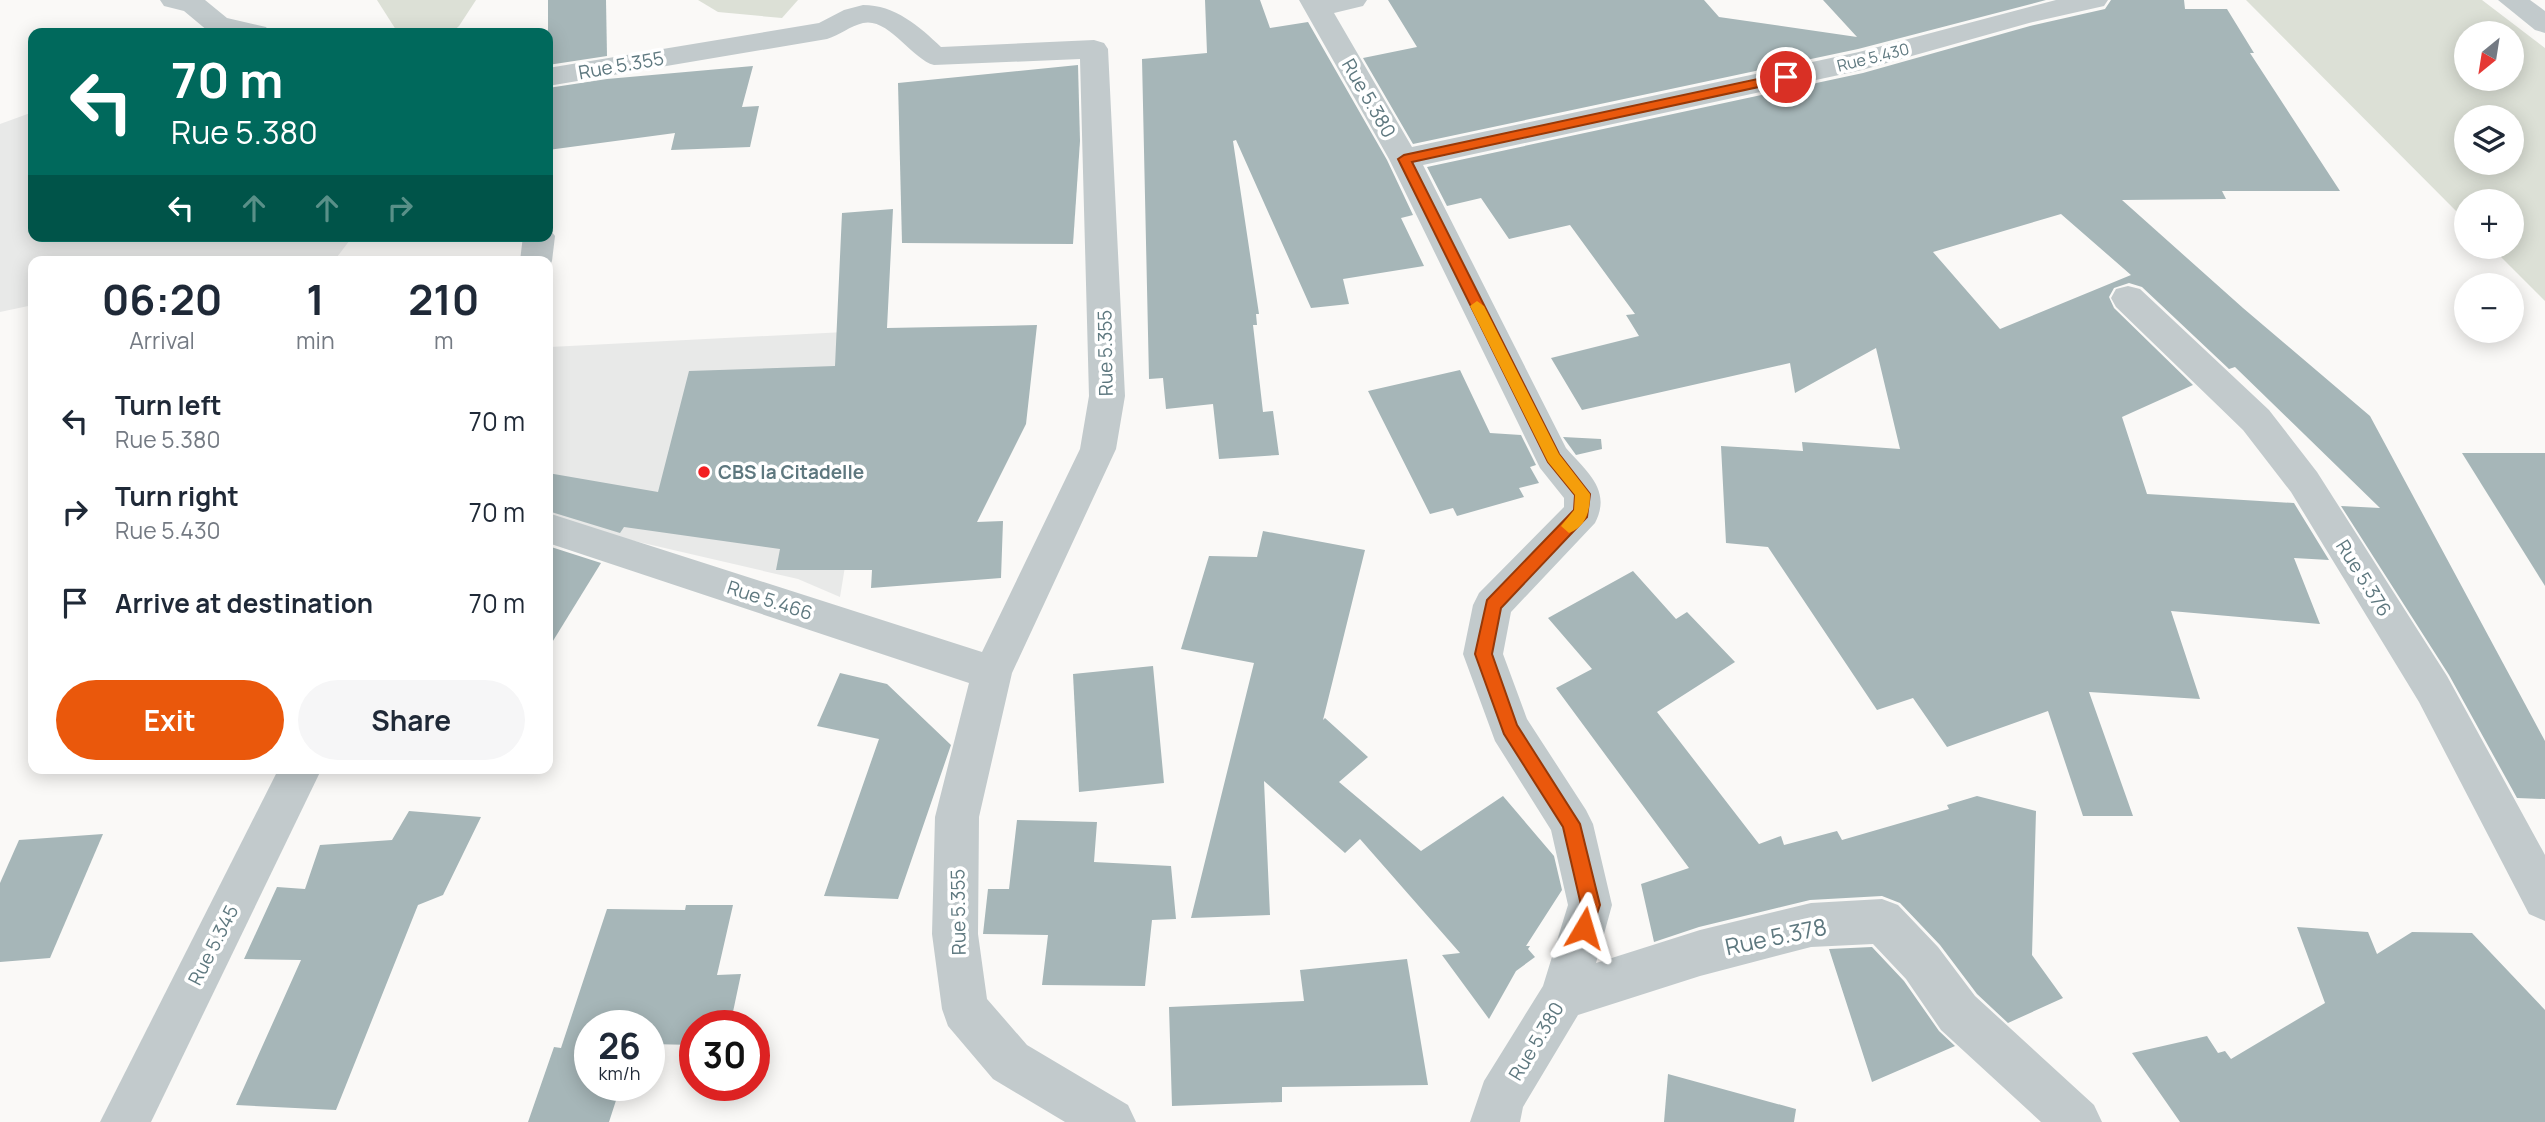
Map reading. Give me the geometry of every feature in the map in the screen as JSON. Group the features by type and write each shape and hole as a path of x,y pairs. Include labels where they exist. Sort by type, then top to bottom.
{"street":[{"path":"174,0 194,5 218,25 232,28"},
{"name":"Rue 5.430","path":"1404,159 1862,61 2014,8 2094,0"},
{"path":"2512,0 2545,24"},
{"name":"Rue 5.380","path":"1328,3 1553,458 1583,494 1582,512 1493,605 1483,654 1510,728 1572,824 1590,905 1563,996 1501,1098 1495,1122"},
{"name":"Rue 5.355","path":"553,76 827,30 866,13 884,17 914,35 934,56 1094,49 1107,396 1098,449 992,673 957,817 955,934 965,1009 1010,1062 1111,1122"},
{"name":"Rue 5.376","path":"2128,298 2256,419 2304,482 2433,688 2545,899"},
{"name":"Rue 5.466","path":"553,530 992,673"},
{"name":"Rue 5.345","path":"125,1122 298,774"},
{"name":"Rue 5.378","path":"1563,996 1700,953 1811,925 1882,921 1922,963 1958,1013 2077,1122"}],"shaded area":[{"path":"377,0 476,0 457,28 395,28"},
{"path":"698,0 798,0 782,18 718,12"},
{"path":"2246,0 2482,0 2510,21 2454,21 2454,91 2524,91 2524,32 2545,48 2545,301 2524,280 2524,273 2517,273 2503,259 2524,259 2524,189 2454,189 2454,209"},
{"path":"28,114 28,242 348,242 338,256 28,256 28,306 0,312 0,124"},
{"name":"CBS la Citadelle","path":"884,330 840,597 798,579 553,522 553,347"}],"building":[{"path":"548,0 606,0 607,56 553,64 553,28 548,28"},
{"path":"1205,0 1260,0 1270,28 1308,22 1387,160 1413,215 1401,218 1424,266 1343,279 1349,304 1311,308 1236,140 1233,141 1259,314 1256,314 1257,325 1253,325 1263,412 1273,411 1279,455 1219,459 1213,404 1166,409 1163,378 1149,379 1142,59 1207,53"},
{"path":"1388,0 1704,0 1719,17 1857,37 1823,0 2046,0 1858,49 1413,144 1363,58 1417,47"},
{"path":"2111,0 2184,0 2185,9 2227,9 2254,53 2250,53 2340,191 2222,191 2226,199 2122,200 2370,416 2545,741 2545,799 2517,798 2449,675 2341,506 2380,508 2235,367 2229,369 2142,287 2129,283 2114,288 2109,297 2114,308 2193,385 2122,417 2147,494 2294,503 2329,560 2294,558 2320,624 2171,611 2200,699 2089,692 2133,816 2083,816 2048,711 1947,747 1913,698 1877,710 1768,547 1726,543 1721,446 1803,451 1802,442 1900,449 1876,348 1795,393 1790,363 1582,410 1551,358 1639,336 1626,315 1635,314 1570,225 1509,239 1481,198 1447,206 1427,167 1863,73 2030,26 2105,9","holes":["2061,214 2131,275 2000,329 1933,252"]},
{"path":"1078,65 1080,141 1073,244 902,243 898,83"},
{"path":"753,66 742,107 759,106 750,147 671,150 675,133 553,149 553,87 607,79"},
{"path":"893,209 887,328 1037,325 1026,424 977,522 1003,521 1001,578 871,588 872,570 776,570 780,549 624,527 620,533 553,513 553,474 658,492 689,371 835,366 842,213"},
{"path":"1460,370 1490,433 1521,435 1536,465 1530,467 1539,483 1519,488 1524,497 1457,516 1453,508 1430,514 1368,391"},
{"path":"1563,437 1601,439 1602,449 1576,455"},
{"path":"2462,453 2545,453 2545,586"},
{"path":"1263,531 1365,550 1323,720 1325,718 1368,757 1339,782 1421,851 1503,796 1554,856 1562,890 1526,946 1530,946 1528,949 1535,957 1516,971 1489,1019 1442,955 1460,953 1360,839 1345,853 1264,781 1270,915 1191,918 1254,663 1181,649 1209,556 1257,557"},
{"path":"553,548 601,563 553,641"},
{"path":"1633,571 1676,619 1687,612 1735,662 1657,712 1759,844 1781,836 1784,845 1837,831 1842,840 1949,809 1947,805 1977,796 2036,811 2032,955 2063,998 2008,1023 1977,994 1940,945 1900,903 1882,896 1810,900 1699,927 1654,942 1641,884 1689,868 1556,688 1592,669 1548,618"},
{"path":"1153,666 1164,783 1079,792 1073,674"},
{"path":"840,673 887,684 951,745 898,899 824,896 879,739 817,726"},
{"path":"409,811 481,817 443,895 418,905 336,1110 236,1105 301,960 244,959 277,887 305,889 320,845 392,840"},
{"path":"1017,820 1097,822 1094,862 1171,866 1176,919 1152,920 1145,986 1042,985 1048,935 983,934 988,889 1009,889"},
{"path":"103,834 50,958 0,962 0,883 19,840"},
{"path":"686,905 733,905 717,975 741,974 733,1010 679,1010 679,1045 665,1044 665,1010 574,1010 574,1101 616,1101 609,1122 528,1122 554,1047 561,1048 607,909 685,910"},
{"path":"2297,927 2368,932 2377,954 2412,932 2472,933 2545,1010 2545,1122 2180,1122 2132,1053 2207,1036 2218,1053 2225,1051 2231,1059 2325,1003"},
{"path":"1872,947 1904,981 1939,1031 1955,1046 1872,1082 1829,949"},
{"path":"1407,959 1428,1085 1282,1087 1282,1102 1172,1106 1169,1007 1304,1001 1300,970"},
{"path":"1668,1074 1796,1109 1794,1122 1664,1122"}],"slow traffic":[{"path":"1477,306 1553,458 1583,494 1582,512 1569,526"}],"place":[{"name":"CBS la Citadelle","path":"704,472"}],"route":[{"path":"1584,928 1590,905 1572,824 1510,728 1483,654 1493,605 1582,512 1583,494 1553,458 1404,159 1786,77"}]}
